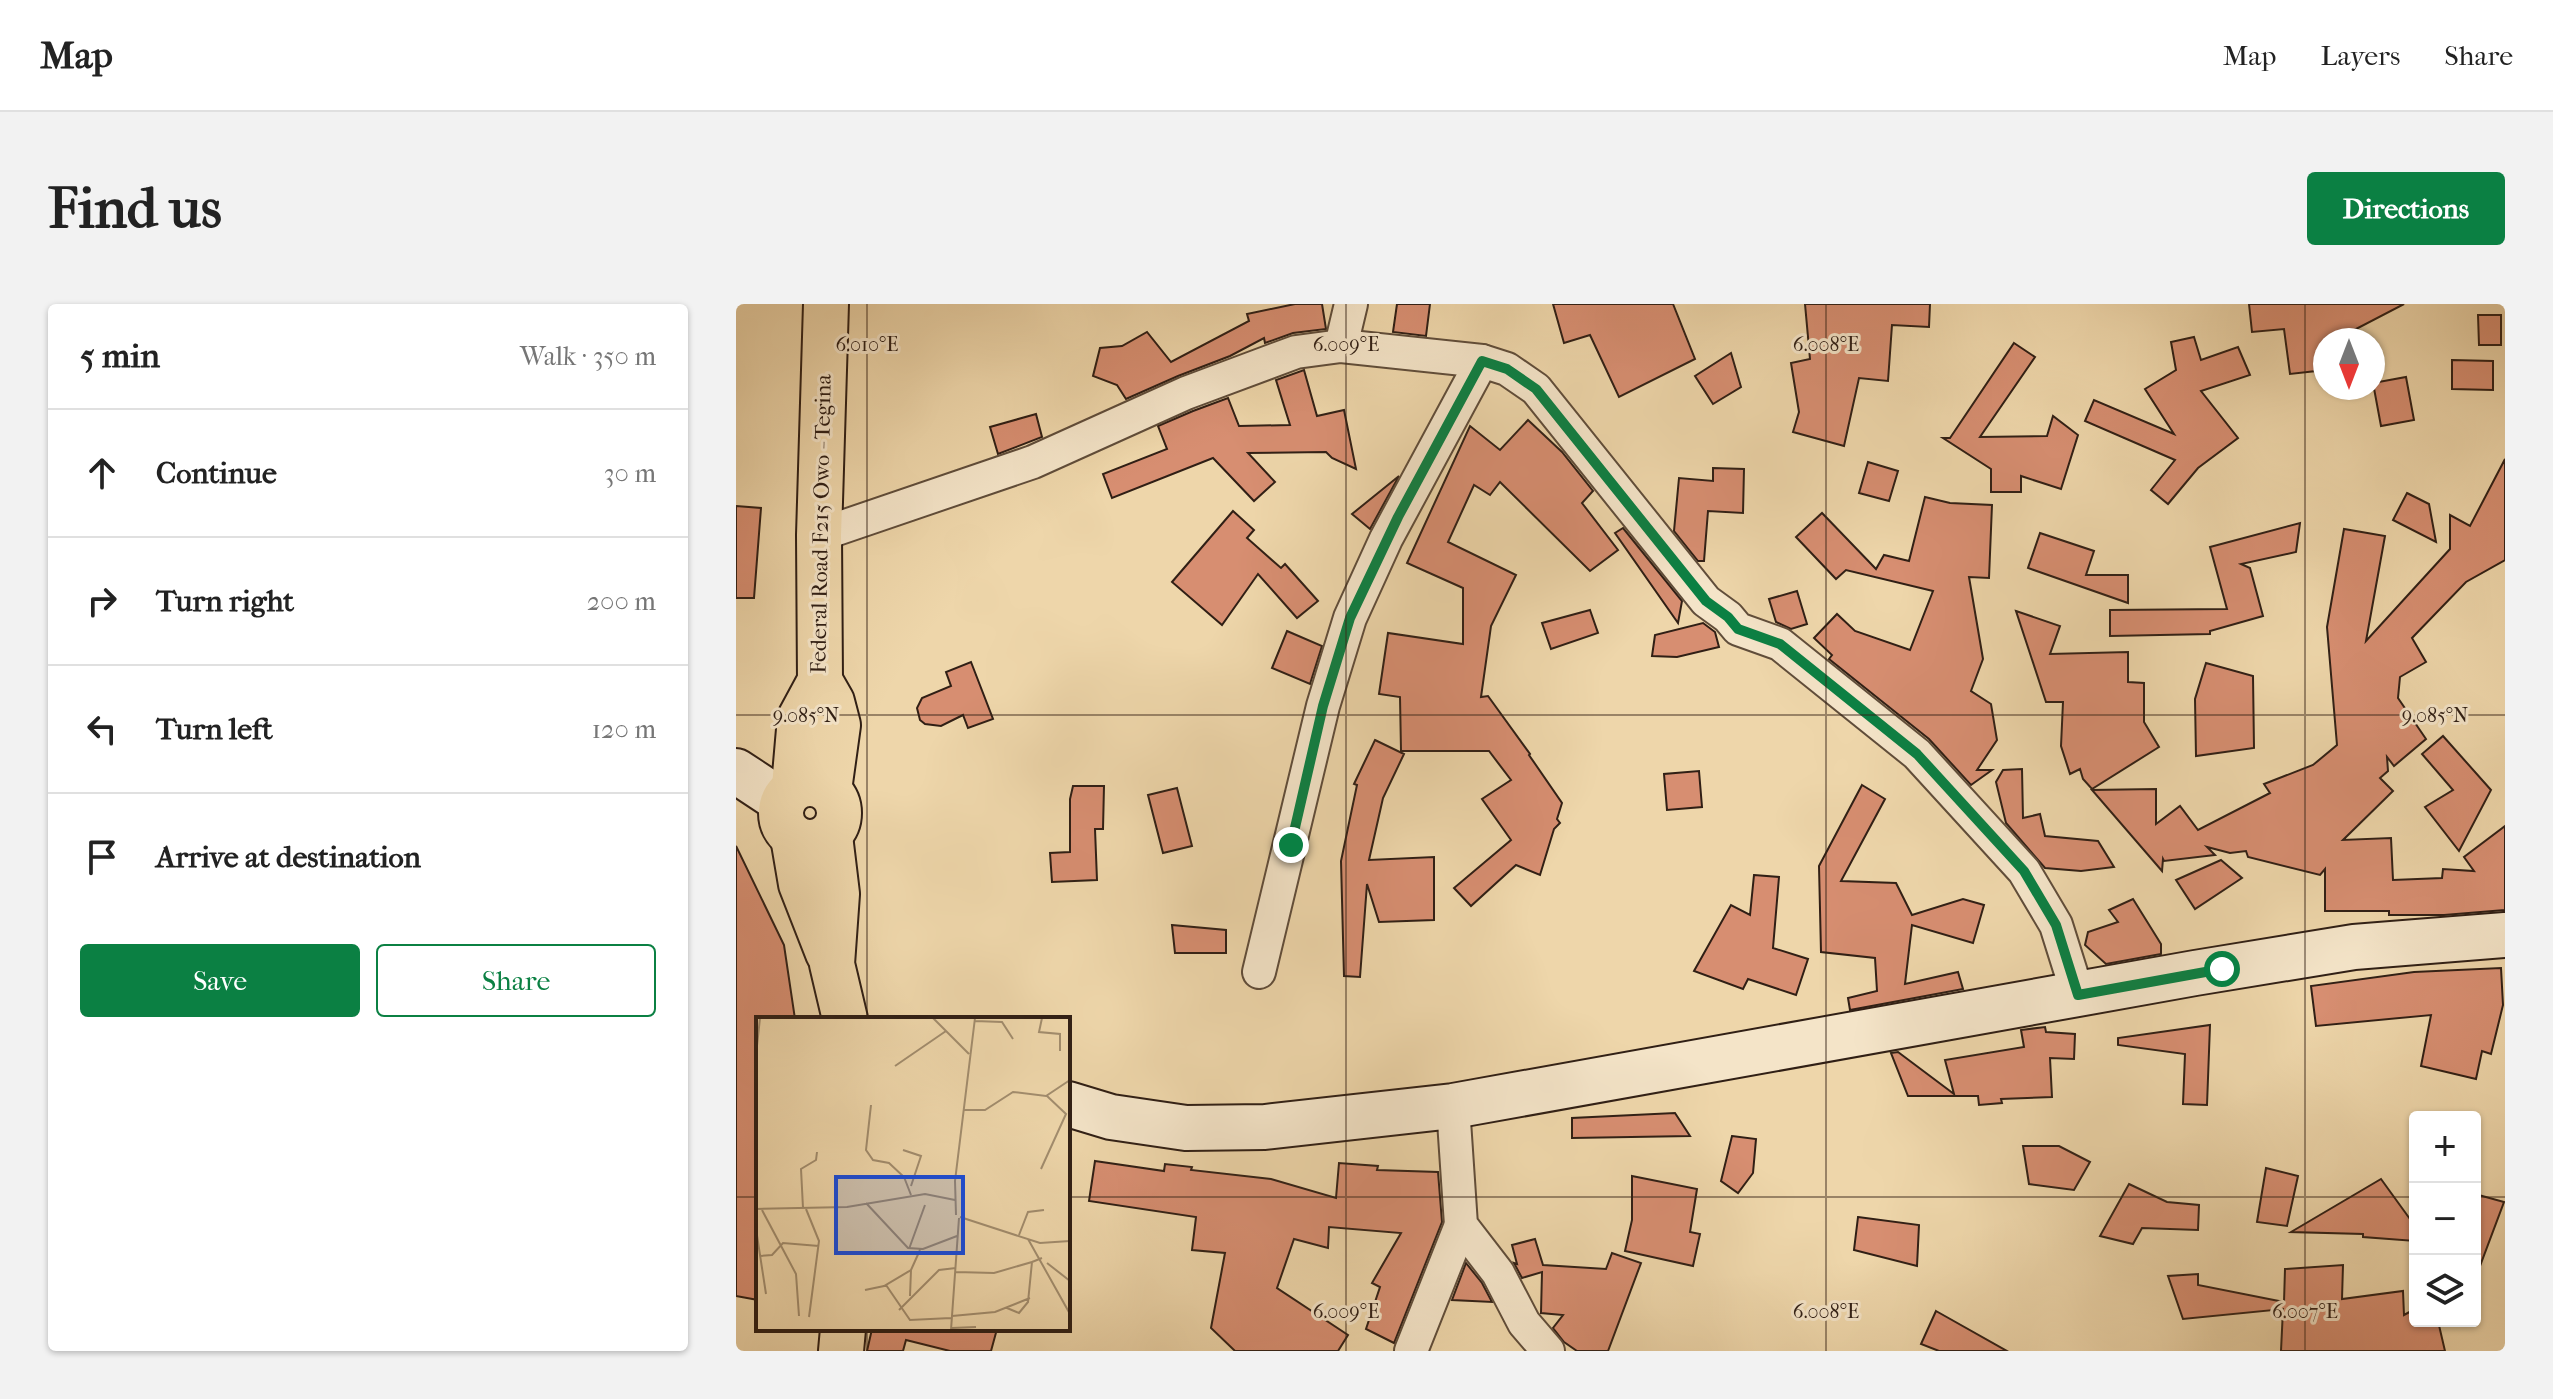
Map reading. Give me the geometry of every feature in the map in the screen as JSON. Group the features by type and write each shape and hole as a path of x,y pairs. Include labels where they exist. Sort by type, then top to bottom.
{"main road":[{"name":"Federal Road F215 Owo - Tegina","path":"806,810 838,725 832,702 820,681 819,535 826,304"},
{"path":"736,771 806,810 837,894 832,964 845,1017"},
{"path":"1070,1105 1111,1117 1186,1128 1265,1127 1453,1106 2354,947 2505,935"},
{"path":"841,1351 843,1331"}],"street":[{"path":"1341,346 1351,304"},
{"path":"819,535 1033,462 1186,393 1296,352 1341,346 1482,361 1507,369 1536,389 1706,601 1728,617 1738,629 1780,644 1917,754 1966,806 2024,871 2056,925 2078,995"},
{"path":"1259,972 1323,706 1350,618 1393,526 1482,361"},
{"path":"1411,1351 1461,1225 1453,1106"},
{"path":"1461,1225 1498,1273 1524,1323 1548,1351"}],"building":[{"path":"1295,304 1322,304 1326,329 1293,333 1265,343 1264,338 1230,356 1126,399 1117,385 1093,376 1100,348 1122,346 1147,332 1171,362 1249,321 1247,314"},
{"path":"1397,304 1430,304 1426,336 1393,332"},
{"path":"1553,304 1673,304 1695,359 1619,397 1590,335 1564,343"},
{"path":"1805,304 1930,304 1929,327 1892,325 1888,381 1859,378 1844,446 1793,432 1799,412 1791,363 1810,359"},
{"path":"2249,304 2404,304 2358,328 2313,328 2313,371 2290,374 2284,329 2252,332"},
{"path":"2478,315 2501,315 2501,345 2479,345"},
{"path":"2194,337 2201,360 2238,347 2250,375 2201,391 2238,438 2198,468 2168,504 2151,490 2175,460 2085,421 2094,400 2174,434 2145,389 2176,370 2171,342"},
{"path":"2014,343 2035,357 1980,437 2047,436 2053,416 2078,435 2061,489 2021,476 2021,492 1991,492 1991,469 1943,438 1950,438"},
{"path":"1731,353 1741,387 1713,404 1695,376"},
{"path":"2452,360 2493,361 2493,390 2452,389"},
{"path":"1304,370 1317,416 1344,410 1356,469 1326,452 1248,453 1275,482 1254,501 1213,458 1112,498 1103,474 1167,449 1158,426 1193,411 1228,398 1239,426 1290,425 1276,380"},
{"path":"2406,377 2414,420 2381,426 2376,400 2385,400 2385,381"},
{"path":"1036,414 1042,437 998,454 990,427"},
{"path":"1528,420 1562,452 1593,491 1582,503 1618,550 1590,571 1500,482 1490,495 1474,485 1448,542 1516,575 1491,626 1481,697 1488,696 1562,803 1557,819 1560,823 1554,829 1540,875 1516,865 1471,906 1454,888 1511,840 1482,799 1511,780 1489,751 1401,751 1400,697 1379,694 1388,633 1463,644 1463,588 1407,563 1470,426 1500,450"},
{"path":"2505,459 2505,560 2466,582 2412,638 2426,662 2400,677 2398,698 2426,739 2394,766 2387,757 2388,771 2380,778 2393,791 2343,840 2391,838 2393,880 2442,878 2443,869 2474,871 2464,857 2505,826 2505,910 2444,915 2325,911 2325,869 2320,875 2248,857 2246,851 2230,853 2207,847 2215,855 2163,859 2162,871 2092,790 2156,789 2156,824 2180,806 2198,830 2270,793 2264,784 2313,765 2337,745 2327,627 2344,529 2385,536 2366,641 2450,549 2450,515 2470,526"},
{"path":"1868,462 1898,471 1889,501 1859,493"},
{"path":"1713,468 1744,469 1743,513 1708,511 1704,561 1698,561 1674,531 1679,478 1713,481"},
{"path":"1399,476 1370,529 1352,514"},
{"path":"2407,493 2429,504 2436,542 2393,520"},
{"path":"1925,497 1950,503 1992,505 1989,578 1969,577 1983,659 1971,691 1991,704 1997,740 1977,770 1992,770 1971,785 1929,739 1829,659 1832,655 1814,638 1837,614 1855,631 1910,650 1933,591 1846,570 1836,579 1796,537 1822,513 1876,569 1884,555 1909,561"},
{"path":"736,506 761,508 754,598 736,598"},
{"path":"1233,511 1254,530 1247,538 1281,568 1285,564 1318,601 1297,618 1258,574 1222,625 1172,582"},
{"path":"2300,523 2296,552 2241,564 2250,568 2263,616 2210,631 2210,634 2110,636 2110,610 2227,609 2210,547"},
{"path":"1623,528 1682,601 1678,623 1615,533"},
{"path":"2040,533 2094,551 2086,575 2128,575 2128,603 2028,568"},
{"path":"1797,591 1807,624 1791,629 1776,622 1769,599"},
{"path":"1590,610 1598,633 1551,649 1542,623"},
{"path":"2016,611 2060,626 2050,654 2128,652 2128,682 2144,683 2144,722 2159,747 2092,789 2083,779 2080,769 2070,774 2061,746 2063,702 2046,702"},
{"path":"1703,623 1715,632 1719,647 1677,657 1652,656 1655,635"},
{"path":"1287,631 1322,646 1310,684 1272,668"},
{"path":"971,662 993,719 968,728 963,715 941,726 925,724 920,720 917,708 922,698 951,686 946,672"},
{"path":"2206,663 2253,676 2254,748 2196,756 2195,699"},
{"path":"2443,736 2491,790 2459,851 2425,807 2453,790 2422,754"},
{"path":"1375,740 1404,754 1383,798 1369,860 1434,857 1434,920 1379,922 1367,884 1360,977 1344,976 1341,861 1357,785 1354,784"},
{"path":"2022,769 2023,818 2040,814 2045,836 2098,841 2114,867 2081,871 2045,868 2006,823 1996,782 2003,770"},
{"path":"1699,771 1702,807 1667,810 1664,774"},
{"path":"1862,785 1885,799 1841,881 1896,883 1912,915 1963,899 1984,905 1973,943 1912,925 1905,984 1958,972 1963,989 1850,1010 1848,998 1877,991 1875,958 1821,952 1819,866"},
{"path":"1073,786 1104,786 1103,829 1095,829 1097,880 1052,882 1050,853 1070,852 1070,799"},
{"path":"1177,788 1192,846 1163,853 1148,795"},
{"path":"736,846 784,945 795,1017 756,1017 756,1300 736,1296"},
{"path":"2221,860 2242,878 2195,909 2176,880"},
{"path":"1754,875 1779,877 1773,948 1808,959 1796,995 1748,979 1743,989 1694,971 1731,905 1750,915"},
{"path":"2133,899 2161,944 2161,954 2106,964 2085,945 2088,932 2118,922 2109,910"},
{"path":"1172,925 1226,930 1226,953 1175,953"},
{"path":"2501,968 2503,1005 2491,1054 2482,1051 2476,1079 2421,1066 2431,1015 2316,1026 2311,986 2414,972"},
{"path":"2210,1025 2207,1105 2183,1104 2185,1054 2118,1045 2118,1038"},
{"path":"2045,1027 2046,1032 2075,1034 2074,1059 2050,1058 2052,1097 2001,1099 2002,1103 1979,1105 1978,1096 1908,1096 1891,1053 1898,1052 1954,1094 1945,1060 2024,1047 2021,1030"},
{"path":"1675,1113 1690,1136 1572,1138 1572,1118"},
{"path":"1732,1136 1756,1139 1753,1173 1738,1193 1721,1181"},
{"path":"2023,1146 2059,1146 2090,1162 2074,1190 2029,1184"},
{"path":"1095,1161 1164,1171 1165,1164 1271,1179 1336,1198 1339,1163 1378,1166 1377,1170 1438,1172 1442,1222 1394,1343 1366,1329 1380,1287 1372,1283 1401,1233 1329,1227 1328,1248 1294,1239 1277,1288 1348,1335 1338,1351 1235,1351 1211,1328 1225,1253 1192,1250 1196,1217 1089,1201"},
{"path":"2266,1168 2298,1176 2287,1226 2257,1222"},
{"path":"1632,1176 1697,1189 1690,1232 1700,1234 1693,1266 1625,1251 1632,1220"},
{"path":"2381,1179 2409,1218 2409,1241 2363,1237 2363,1234 2291,1232"},
{"path":"2129,1184 2167,1202 2199,1205 2198,1230 2142,1228 2133,1244 2100,1236"},
{"path":"2481,1196 2504,1202 2481,1263"},
{"path":"1858,1217 1919,1225 1917,1266 1854,1250"},
{"path":"1535,1239 1543,1265 1606,1269 1612,1253 1641,1263 1608,1351 1577,1351 1564,1342 1553,1328 1563,1315 1541,1313 1542,1272 1522,1278 1514,1263 1517,1264 1512,1245"},
{"path":"1466,1263 1482,1283 1492,1302 1452,1300"},
{"path":"2343,1265 2342,1299 2403,1291 2404,1315 2409,1312 2409,1327 2439,1327 2445,1351 2281,1351 2283,1309 2183,1319 2168,1276 2198,1274 2198,1285 2284,1302 2285,1269"},
{"path":"1936,1311 2007,1351 1939,1351 1921,1344"},
{"path":"872,1331 996,1331 991,1351 950,1351 906,1340 903,1351 867,1351"}],"route":[{"path":"1291,845 1323,706 1350,618 1386,539 1482,361 1507,369 1536,389 1706,601 1728,617 1738,629 1780,644 1917,754 1956,795 2024,871 2056,925 2078,995 2222,969"}]}
